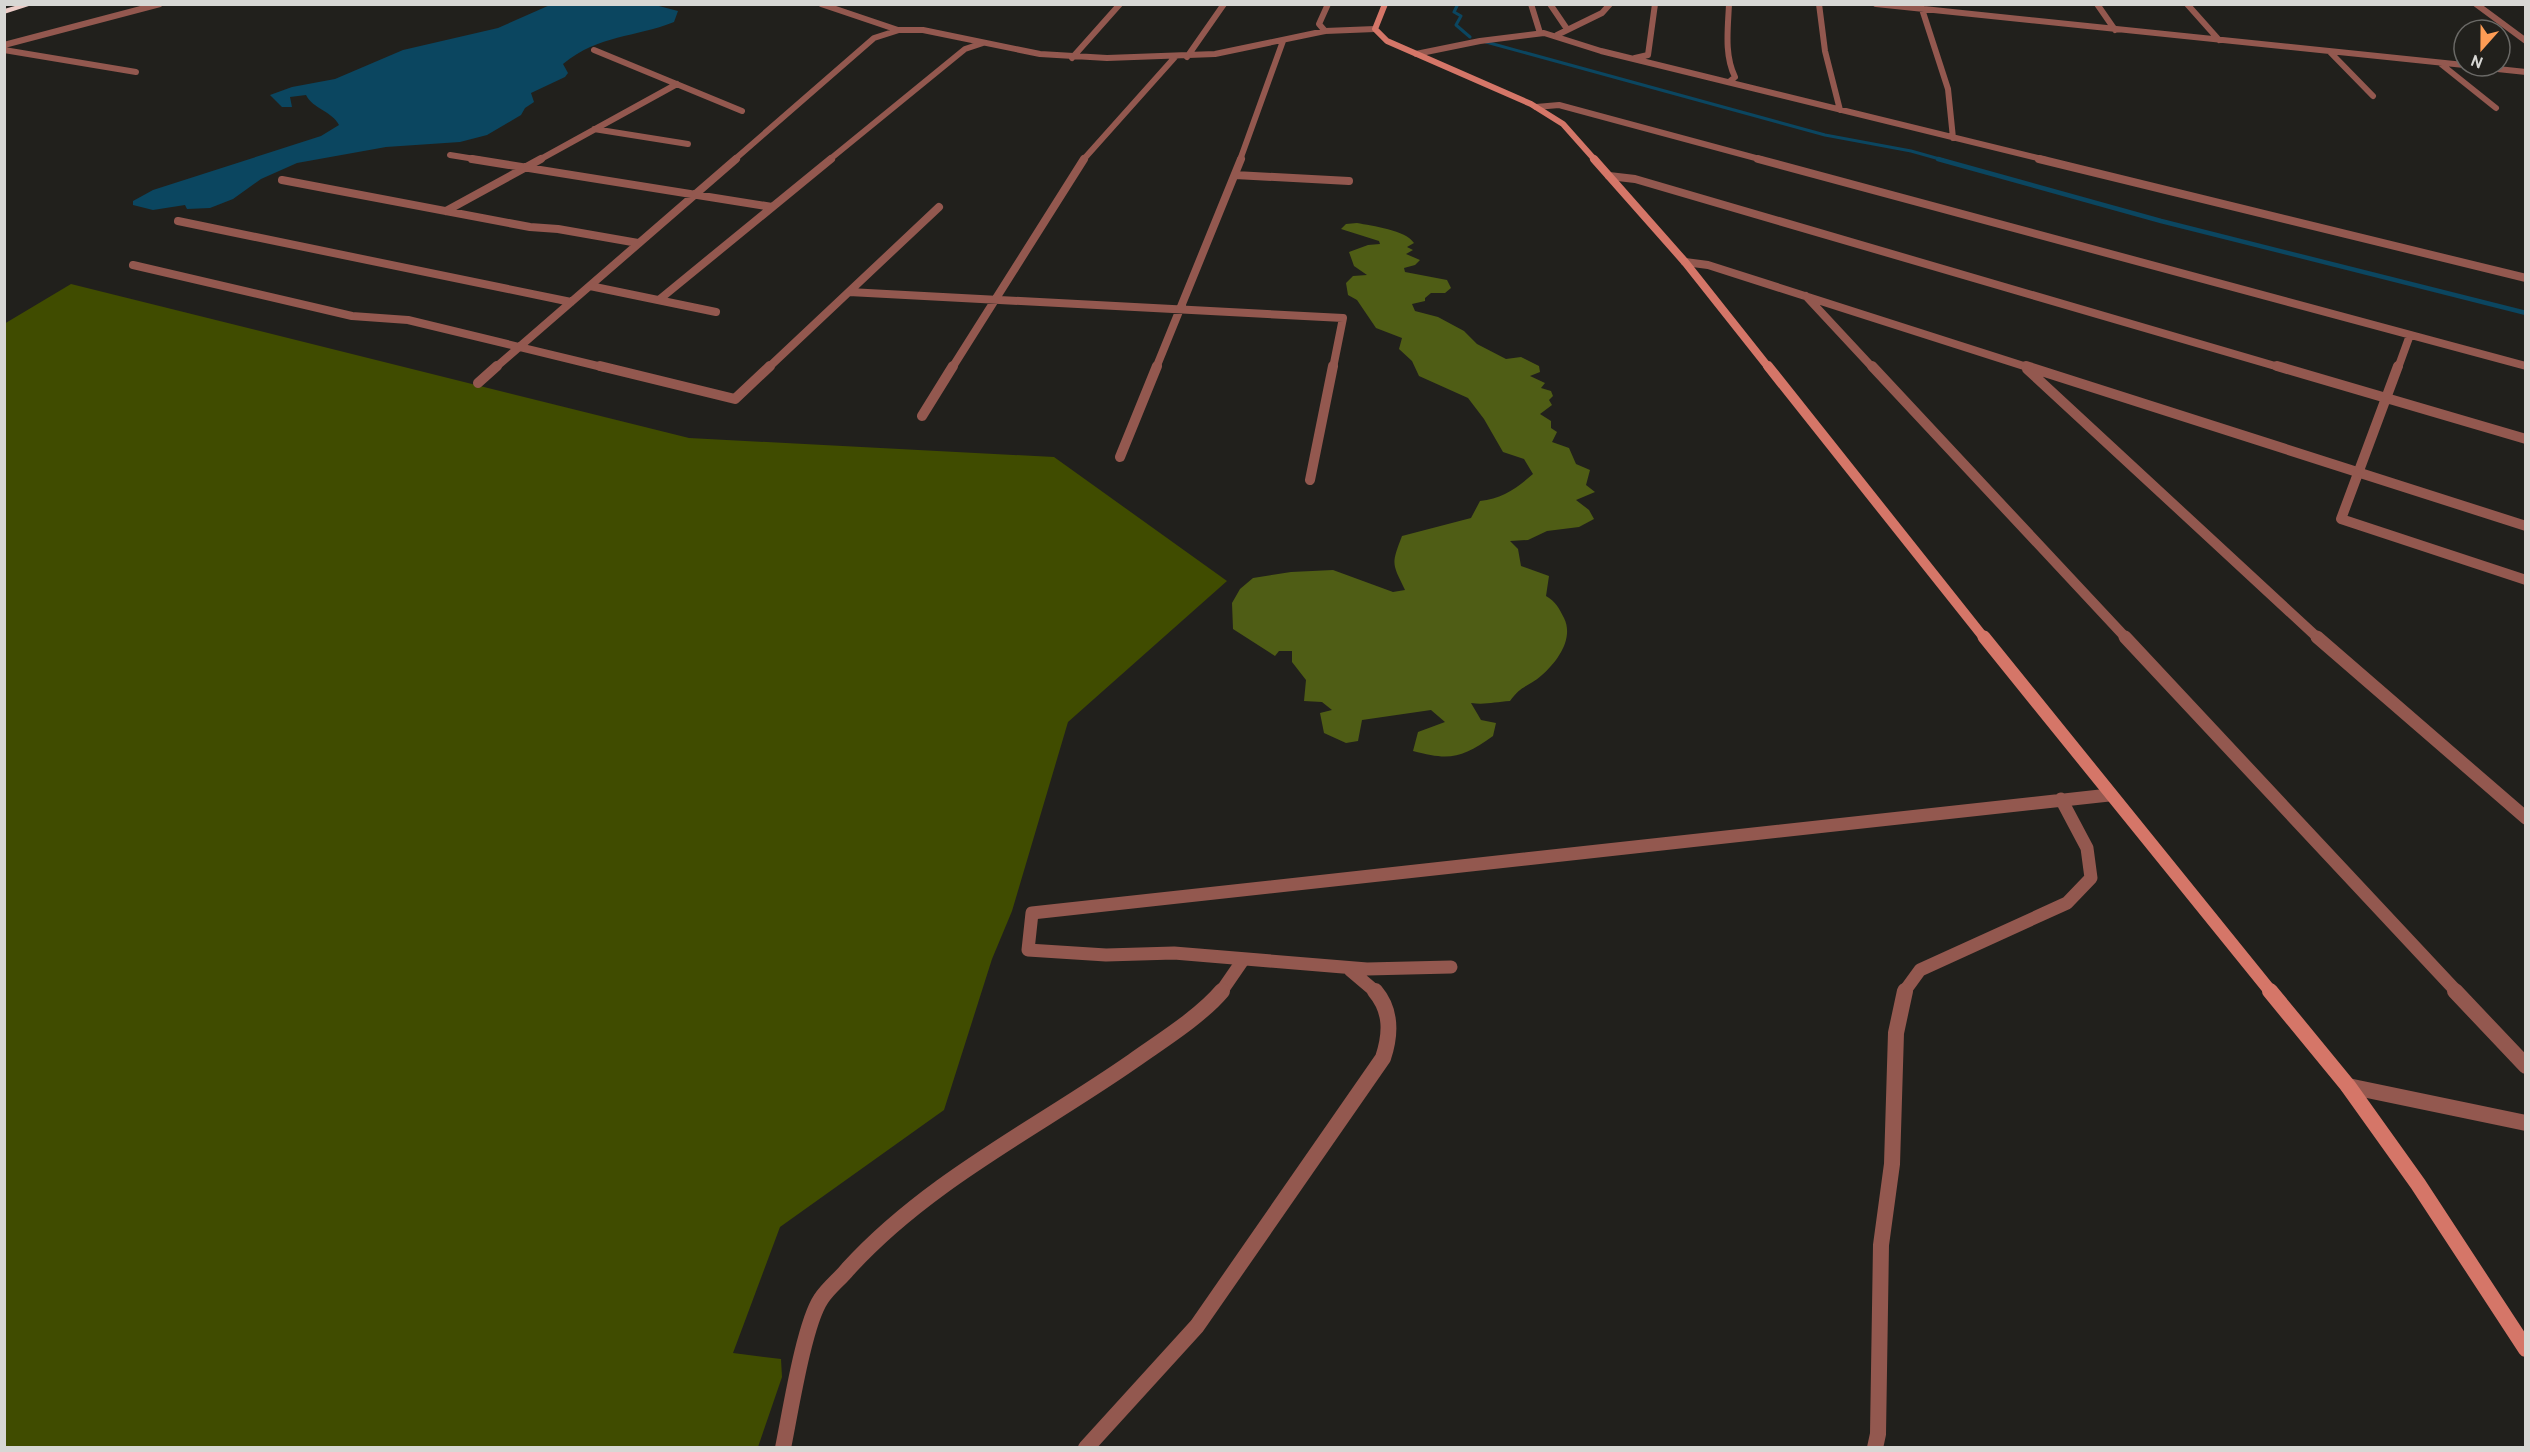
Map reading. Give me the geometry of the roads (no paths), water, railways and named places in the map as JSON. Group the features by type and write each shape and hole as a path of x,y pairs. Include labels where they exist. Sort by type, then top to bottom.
{"highway":[{"path":"4,6 9,4"},
{"path":"4,12 32,4"}],"main road":[{"path":"1385,4 1375,29 1387,41 1536,107 1563,124 1685,262 2109,795 2348,1086 2418,1184 2526,1349"}],"street":[{"path":"4,45 160,4"},
{"path":"821,4 899,30 923,30 1040,54 1072,58 1187,57 1233,51 1325,31 1375,29"},
{"path":"1072,58 1120,4"},
{"path":"1187,57 1224,4"},
{"path":"1325,31 1319,24 1329,4"},
{"path":"1531,4 1539,33"},
{"path":"1550,4 1567,29"},
{"path":"1557,35 1597,16 1610,4"},
{"path":"1634,58 1648,55 1655,4"},
{"path":"1729,4 1727,36 1731,69 1736,77 1729,82"},
{"path":"1819,4 1825,51 1840,110"},
{"path":"1876,4 2452,64"},
{"path":"2097,4 2115,30"},
{"path":"2187,4 2219,40"},
{"path":"2476,4 2526,41"},
{"path":"1922,7 1948,88 1953,138"},
{"path":"478,383 874,39 899,30"},
{"path":"1416,54 1480,40 1539,33 1557,35 1601,51 2526,278"},
{"path":"1120,457 1235,175 1283,41"},
{"path":"660,299 965,49 984,42"},
{"path":"4,50 136,72"},
{"path":"594,50 742,111"},
{"path":"2330,52 2373,96"},
{"path":"922,416 1077,167 1175,57"},
{"path":"2440,63 2496,108"},
{"path":"446,211 677,84"},
{"path":"1536,107 1559,105 2526,366"},
{"path":"594,129 688,144"},
{"path":"450,155 772,207"},
{"path":"1235,175 1349,181"},
{"path":"1609,176 1635,179 2526,439"},
{"path":"282,180 446,211 638,243"},
{"path":"133,265 352,316 408,320 735,399 939,207"},
{"path":"178,220 571,302"},
{"path":"1685,262 1708,265 2526,526"},
{"path":"590,286 716,312"},
{"path":"849,292 1343,318 1310,480"},
{"path":"1806,296 2526,1066"},
{"path":"2410,335 2341,519 2526,580"},
{"path":"2022,366 2335,654 2526,818"},
{"path":"1451,967 1409,970 1243,960 1174,953 1106,955 1028,950 1032,913 1687,839 2109,795"},
{"path":"1875,1448 1878,1434 1881,1245 1892,1164 1896,1033 1904,992 1920,970 2067,903 2091,878 2087,848 2061,799"},
{"path":"783,1448 809,1331 820,1300 862,1254 903,1216 1007,1142 1088,1092 1164,1039 1220,993 1243,960"},
{"path":"1086,1448 1197,1326 1383,1058 1389,1035 1385,1002 1360,976 1344,967"},
{"path":"2348,1086 2526,1123"}],"water":[{"path":"550,5 655,5 678,11 674,22 604,42 577,54 563,64 568,73 565,77 531,93 534,102 525,108 521,115 487,135 460,142 386,147 297,163 261,179 233,199 210,208 187,209 185,205 153,210 133,205 133,201 153,190 321,136 339,125 332,116 313,104 306,95 290,97 292,107 282,107 270,95 292,87 335,79 403,50 498,28"}],"waterway":[{"path":"1458,4 1454,12 1461,16 1456,25 1470,37"},
{"path":"1486,42 1825,135 1911,151 1943,160"},
{"path":"1938,159 2161,221 2526,313"}]}
